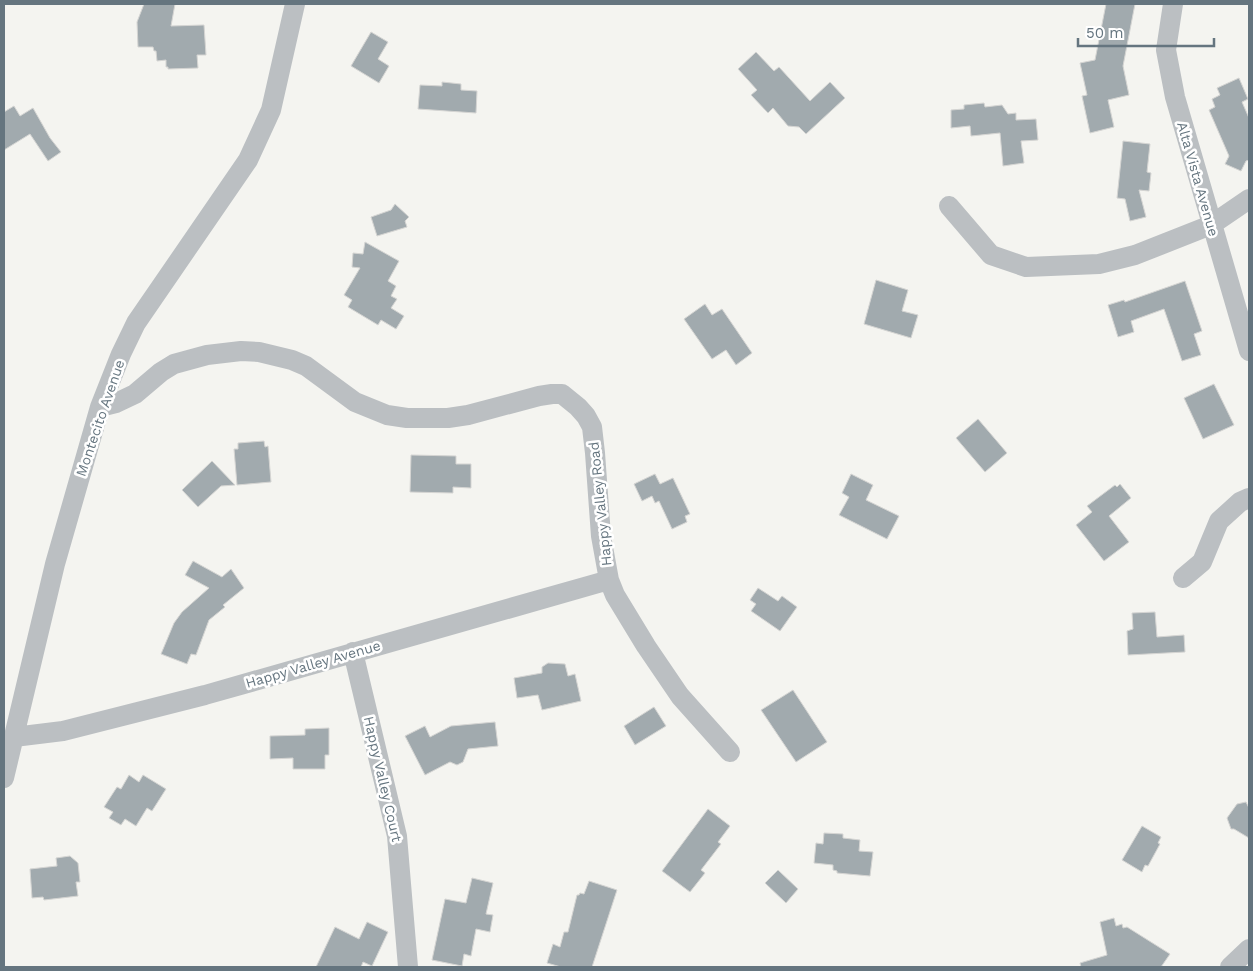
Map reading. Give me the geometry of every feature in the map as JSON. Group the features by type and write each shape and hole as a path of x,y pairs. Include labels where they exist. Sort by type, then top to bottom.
{"street":[{"name":"Montecito Avenue","path":"4,778 53,573 100,407 136,323 232,184 251,152 271,110 295,4"},
{"name":"Alta Vista Avenue","path":"1173,4 1166,50 1175,97 1249,351"},
{"path":"949,206 990,255 1026,267 1099,264 1135,255 1211,224 1249,199"},
{"name":"Happy Valley Road","path":"100,407 124,400 135,394 161,372 174,364 207,355 242,351 259,352 292,360 306,366 355,402 387,415 407,418 448,418 539,396 562,394 578,407 592,427 601,536 608,580 624,611 680,696 730,752"},
{"path":"1182,578 1202,562 1219,521 1240,502 1249,498"},
{"name":"Happy Valley Avenue","path":"14,737 63,731 205,695 608,580"},
{"name":"Happy Valley Court","path":"353,652 397,836 408,967"},
{"path":"1230,967 1249,949"}],"building":[{"path":"144,4 175,4 171,26 204,25 206,55 197,55 198,68 168,69 166,67 166,60 157,61 156,51 154,51 153,47 138,47 137,22"},
{"path":"1106,4 1135,4 1123,66 1129,95 1108,100 1114,127 1090,133 1082,96 1087,95 1080,63 1095,60"},
{"path":"371,32 388,42 378,59 389,66 379,83 351,66"},
{"path":"756,52 774,71 779,67 810,101 830,82 845,98 806,134 799,127 788,126 773,108 768,113 751,95 757,90 738,69"},
{"path":"1239,78 1248,99 1242,102 1249,118 1249,160 1246,161 1241,171 1225,164 1229,156 1209,110 1215,107 1212,99 1220,95 1217,88"},
{"path":"442,82 461,84 461,90 477,91 476,113 418,109 420,85 442,86"},
{"path":"984,103 985,107 1002,105 1008,114 1016,113 1016,120 1036,119 1038,140 1021,141 1024,163 1003,166 1000,133 971,136 970,126 951,128 951,110 964,109 964,105"},
{"path":"14,106 20,116 33,108 50,138 61,152 48,161 30,134 4,150 4,112"},
{"path":"1123,141 1150,144 1147,172 1151,173 1149,191 1139,190 1146,217 1130,221 1125,199 1117,198"},
{"path":"395,204 409,217 405,221 407,227 377,236 371,217 391,210"},
{"path":"365,242 399,261 388,281 396,286 391,296 397,299 391,308 404,316 396,329 381,320 378,325 348,307 352,300 344,295 360,268 352,267 353,253 363,254"},
{"path":"876,280 908,290 902,311 918,315 911,338 864,324"},
{"path":"1185,281 1202,331 1194,334 1201,355 1182,361 1164,309 1131,321 1134,332 1118,337 1108,305 1124,300 1125,302"},
{"path":"705,304 712,315 722,309 752,353 736,365 726,350 712,359 684,319"},
{"path":"1214,384 1234,425 1203,439 1184,398"},
{"path":"978,419 1007,453 985,472 956,438"},
{"path":"264,441 265,447 268,446 271,482 237,485 234,449 238,449 238,443"},
{"path":"411,455 456,456 456,464 471,464 471,488 453,487 453,493 410,492"},
{"path":"212,461 235,485 221,486 198,507 182,490"},
{"path":"655,474 660,484 673,478 690,514 685,516 687,522 672,529 659,501 655,503 652,496 642,501 634,484"},
{"path":"851,474 873,485 866,500 899,516 887,539 839,515 849,497 842,493"},
{"path":"1120,484 1131,498 1109,516 1129,542 1104,561 1076,525 1092,512 1087,506 1115,485 1117,487"},
{"path":"193,561 222,577 231,569 244,588 223,605 225,607 209,620 196,655 191,654 187,664 161,654 174,623 182,612 209,588 185,575"},
{"path":"758,588 778,601 782,596 797,607 780,631 751,611 756,604 750,600"},
{"path":"1155,612 1157,637 1184,635 1185,652 1128,655 1127,631 1133,629 1132,613"},
{"path":"548,663 565,664 568,676 575,674 581,701 542,710 538,695 517,698 514,678 542,673 542,667"},
{"path":"793,690 827,742 796,762 761,710"},
{"path":"654,707 666,726 635,745 624,726"},
{"path":"495,722 498,746 468,749 463,762 457,765 450,762 425,775 405,736 425,726 430,737 451,726"},
{"path":"329,728 329,755 325,755 325,769 293,769 293,758 270,759 270,736 305,735 305,729"},
{"path":"129,775 139,782 143,775 166,789 152,811 147,808 136,826 125,819 121,825 109,818 113,812 104,807 117,787 121,789"},
{"path":"1246,802 1249,808 1249,838 1231,829 1227,818 1237,804"},
{"path":"708,809 730,826 718,842 721,844 701,870 705,873 690,892 662,871"},
{"path":"1142,826 1161,837 1158,843 1160,844 1148,866 1145,865 1142,872 1122,860"},
{"path":"824,833 843,834 843,838 860,840 859,851 873,852 870,876 837,873 837,871 833,870 833,865 814,863 816,843 823,844"},
{"path":"70,856 78,863 80,882 76,882 78,896 44,900 43,897 32,898 30,869 57,866 56,858"},
{"path":"778,870 798,889 786,903 765,883"},
{"path":"472,878 493,883 486,914 493,915 490,932 476,929 471,956 464,954 462,966 432,960 445,899 466,903"},
{"path":"589,881 617,890 592,967 561,967 547,963 553,944 560,947 564,932 568,932 577,895 580,893 584,894"},
{"path":"1114,918 1116,926 1122,924 1123,928 1127,927 1170,954 1161,967 1081,967 1080,963 1107,955 1100,922"},
{"path":"367,922 388,932 372,966 363,962 361,967 316,967 335,927 359,939"}]}
